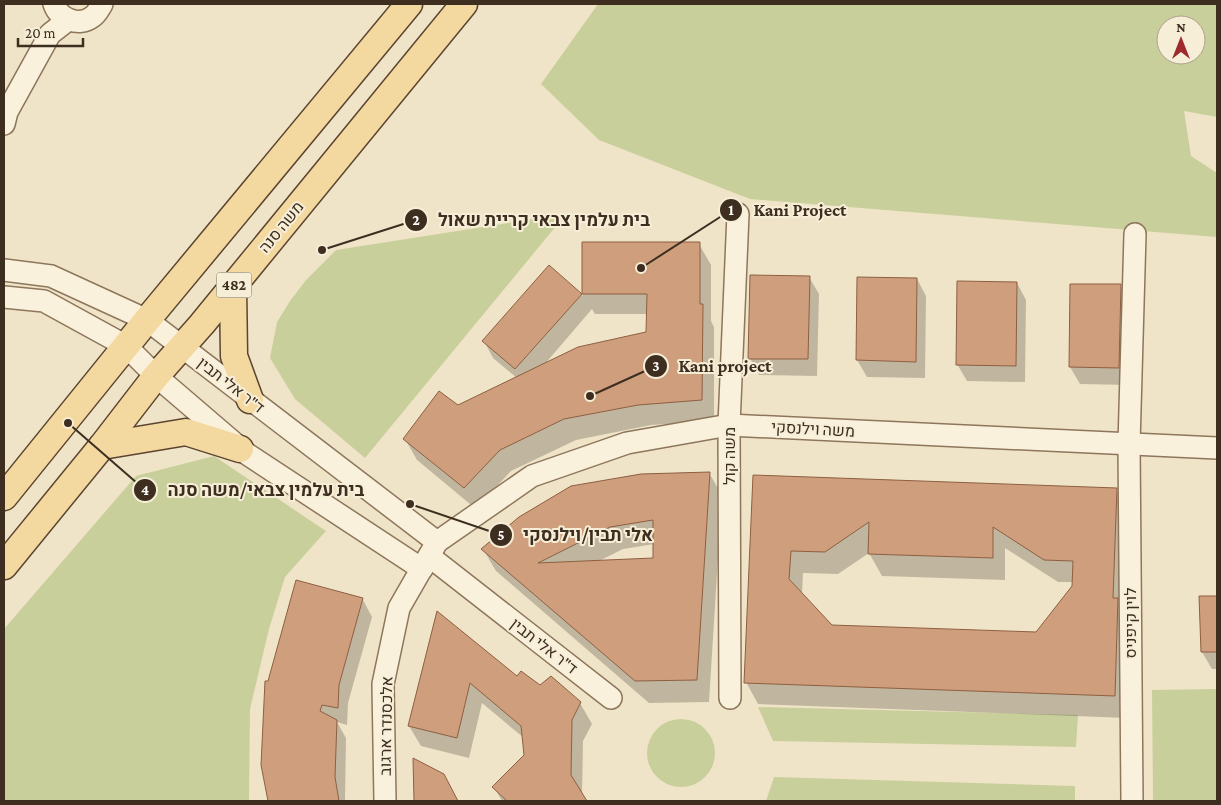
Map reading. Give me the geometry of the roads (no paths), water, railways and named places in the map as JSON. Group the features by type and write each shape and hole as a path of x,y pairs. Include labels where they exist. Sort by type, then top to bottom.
{"main road":[{"name":"482","path":"4,497 147,320 409,4"},
{"name":"משה סנה","path":"4,566 102,446 156,376 233,286 464,4"},
{"path":"233,286 234,356 250,400"},
{"path":"102,446 186,432 240,448"}],"street":[{"path":"54,4 60,14 68,20 77,21 91,18 98,12 102,4"},
{"path":"4,124 7,112 50,34 68,20"},
{"name":"משה קול","path":"730,698 729,425 738,214"},
{"name":"לוין קיפניס","path":"1132,801 1129,444 1135,234"},
{"name":"ד\"ר אלי תבין","path":"4,270 51,276 147,320 250,400 429,556 611,698"},
{"name":"ד\"ר אלי תבין","path":"4,297 44,302 126,346 156,376 240,448 429,556"},
{"name":"משה וילנסקי","path":"429,556 532,476 628,443 729,425 1217,448"},
{"name":"אלכסנדר ארגוב","path":"385,801 383,684 399,608 429,556"}],"place":[{"name":"בית עלמין צבאי קריית שאול","path":"322,250"},
{"name":"Kani Project","path":"641,268"},
{"name":"Kani project","path":"590,396"},
{"name":"בית עלמין צבאי/משה סנה","path":"68,423"},
{"name":"אלי תבין/וילנסקי","path":"410,504"}]}
